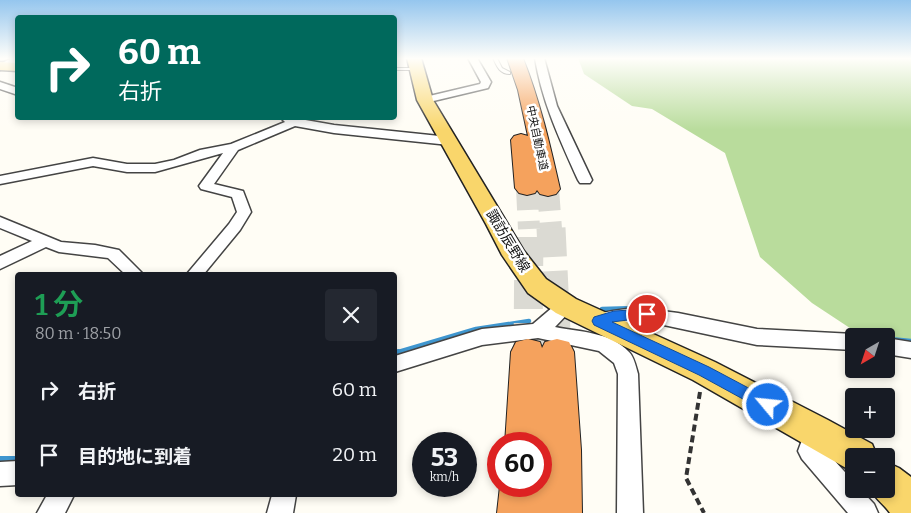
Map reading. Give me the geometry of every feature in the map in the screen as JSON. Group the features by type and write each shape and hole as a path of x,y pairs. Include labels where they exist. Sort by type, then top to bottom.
{"highway":[{"name":"中央自動車道","path":"516,82 518,121 527,188"},
{"name":"中央自動車道","path":"520,82 542,154 548,189"},
{"path":"526,432 541,345"},
{"path":"541,345 561,450 560,513"},
{"path":"519,513 520,497"}],"main road":[{"name":"諏訪辰野線","path":"416,82 424,100 524,271 537,286 566,306 704,371 845,448"},
{"path":"895,488 911,510"}],"street":[{"path":"424,100 484,86 486,82"},
{"path":"544,82 554,114 585,180"},
{"path":"0,85 15,91"},
{"path":"0,180 93,162 127,168 155,168 234,147 290,120"},
{"path":"298,120 394,136 449,141"},
{"path":"197,272 235,227 244,212 238,194 206,186 234,147"},
{"path":"0,222 59,247 95,250 112,254 133,272"},
{"path":"0,263 46,241"},
{"path":"541,345 566,306"},
{"path":"598,321 614,316 647,314 756,337 845,342"},
{"path":"397,363 482,337 541,345 604,344 623,358 628,374 630,513"},
{"path":"895,347 911,350"},
{"path":"816,431 810,451 865,513"},
{"path":"0,474 15,473"},
{"path":"50,513 61,497"},
{"path":"280,513 284,497"}],"path":[{"path":"704,371 686,478 704,513"}],"green space":[{"path":"596,82 911,82 911,352 895,348 895,328 850,328 812,303 760,257 725,153 652,109 632,106"}],"waterway":[{"path":"602,309 637,308"},
{"path":"397,352 476,329 529,321"},
{"path":"895,339 911,341"},
{"path":"0,459 15,459"}],"tunnel":[{"path":"527,188 529,229"},
{"path":"548,189 551,229"},
{"path":"551,228 557,352"},
{"path":"528,352 529,229"}],"route":[{"path":"647,314 614,316 598,321 704,371 768,405"}]}
